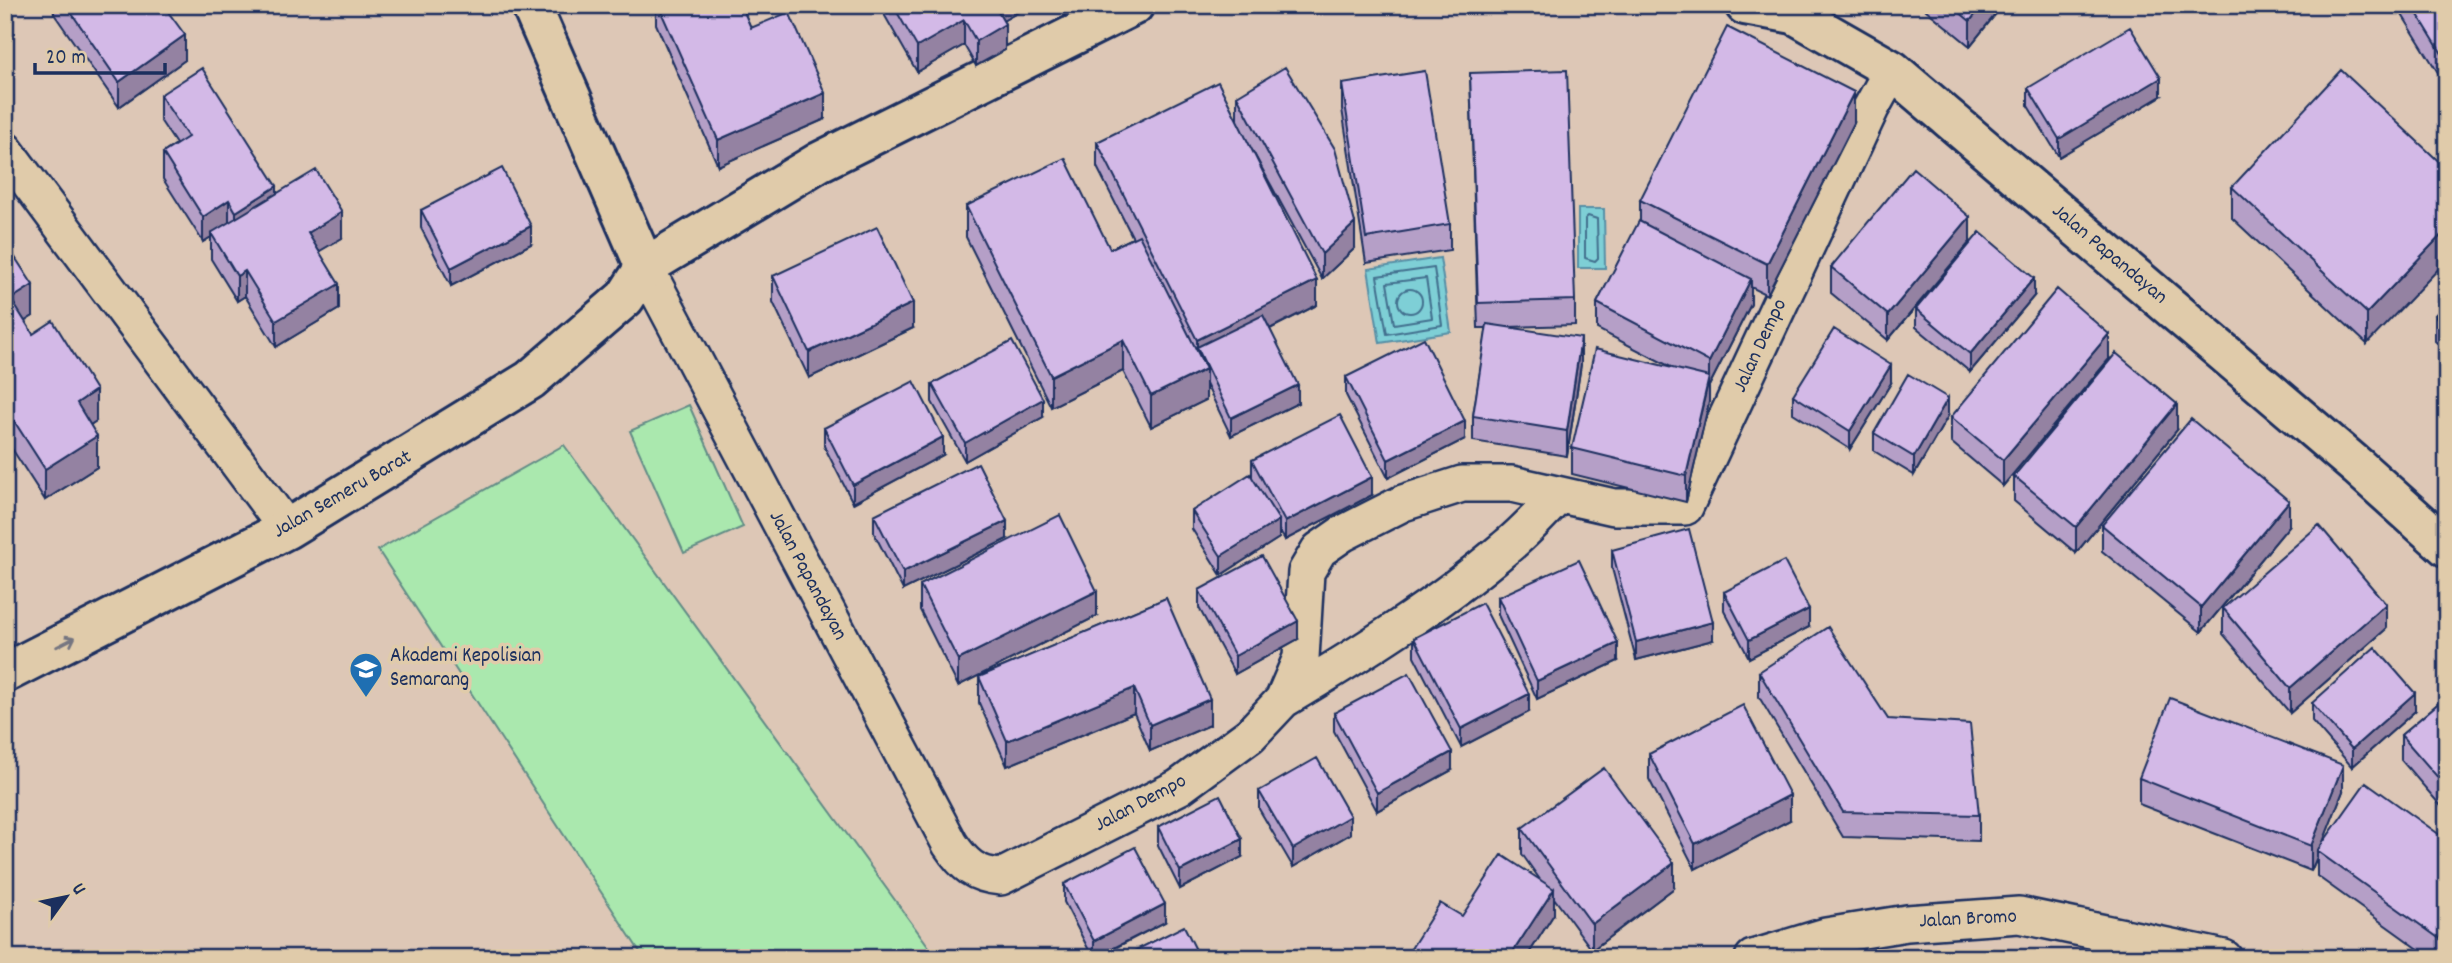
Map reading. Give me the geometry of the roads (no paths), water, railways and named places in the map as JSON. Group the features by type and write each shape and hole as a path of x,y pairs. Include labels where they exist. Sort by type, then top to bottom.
{"main road":[{"name":"Jalan Papandayan","path":"531,5 645,267"},
{"path":"645,267 818,162 1134,5"},
{"name":"Jalan Papandayan","path":"1745,5 1792,9 1892,70 2348,458 2447,547"},
{"name":"Jalan Semeru Barat","path":"5,673 287,529 530,380 625,298 645,267"}],"street":[{"name":"Jalan Dempo","path":"1283,700 1301,658 1306,572 1319,550 1342,534 1403,502 1462,484 1512,484 1614,507 1678,508 1688,503 1871,108 1892,70"},
{"path":"5,150 287,529"},
{"name":"Jalan Papandayan","path":"645,267 950,844 964,865 982,876"},
{"name":"Jalan Dempo","path":"982,876 1000,877 1179,787 1250,735 1283,700 1351,660 1436,602 1507,547 1559,495"},
{"name":"Jalan Bromo","path":"1753,958 1826,936 1907,923 2018,915 2224,958"}],"water":[{"path":"1578,209 1604,209 1605,268 1578,268"},
{"path":"1440,258 1451,332 1380,343 1368,269"}],"place":[{"name":"Akademi Kepolisian Semarang","path":"366,699"}]}
